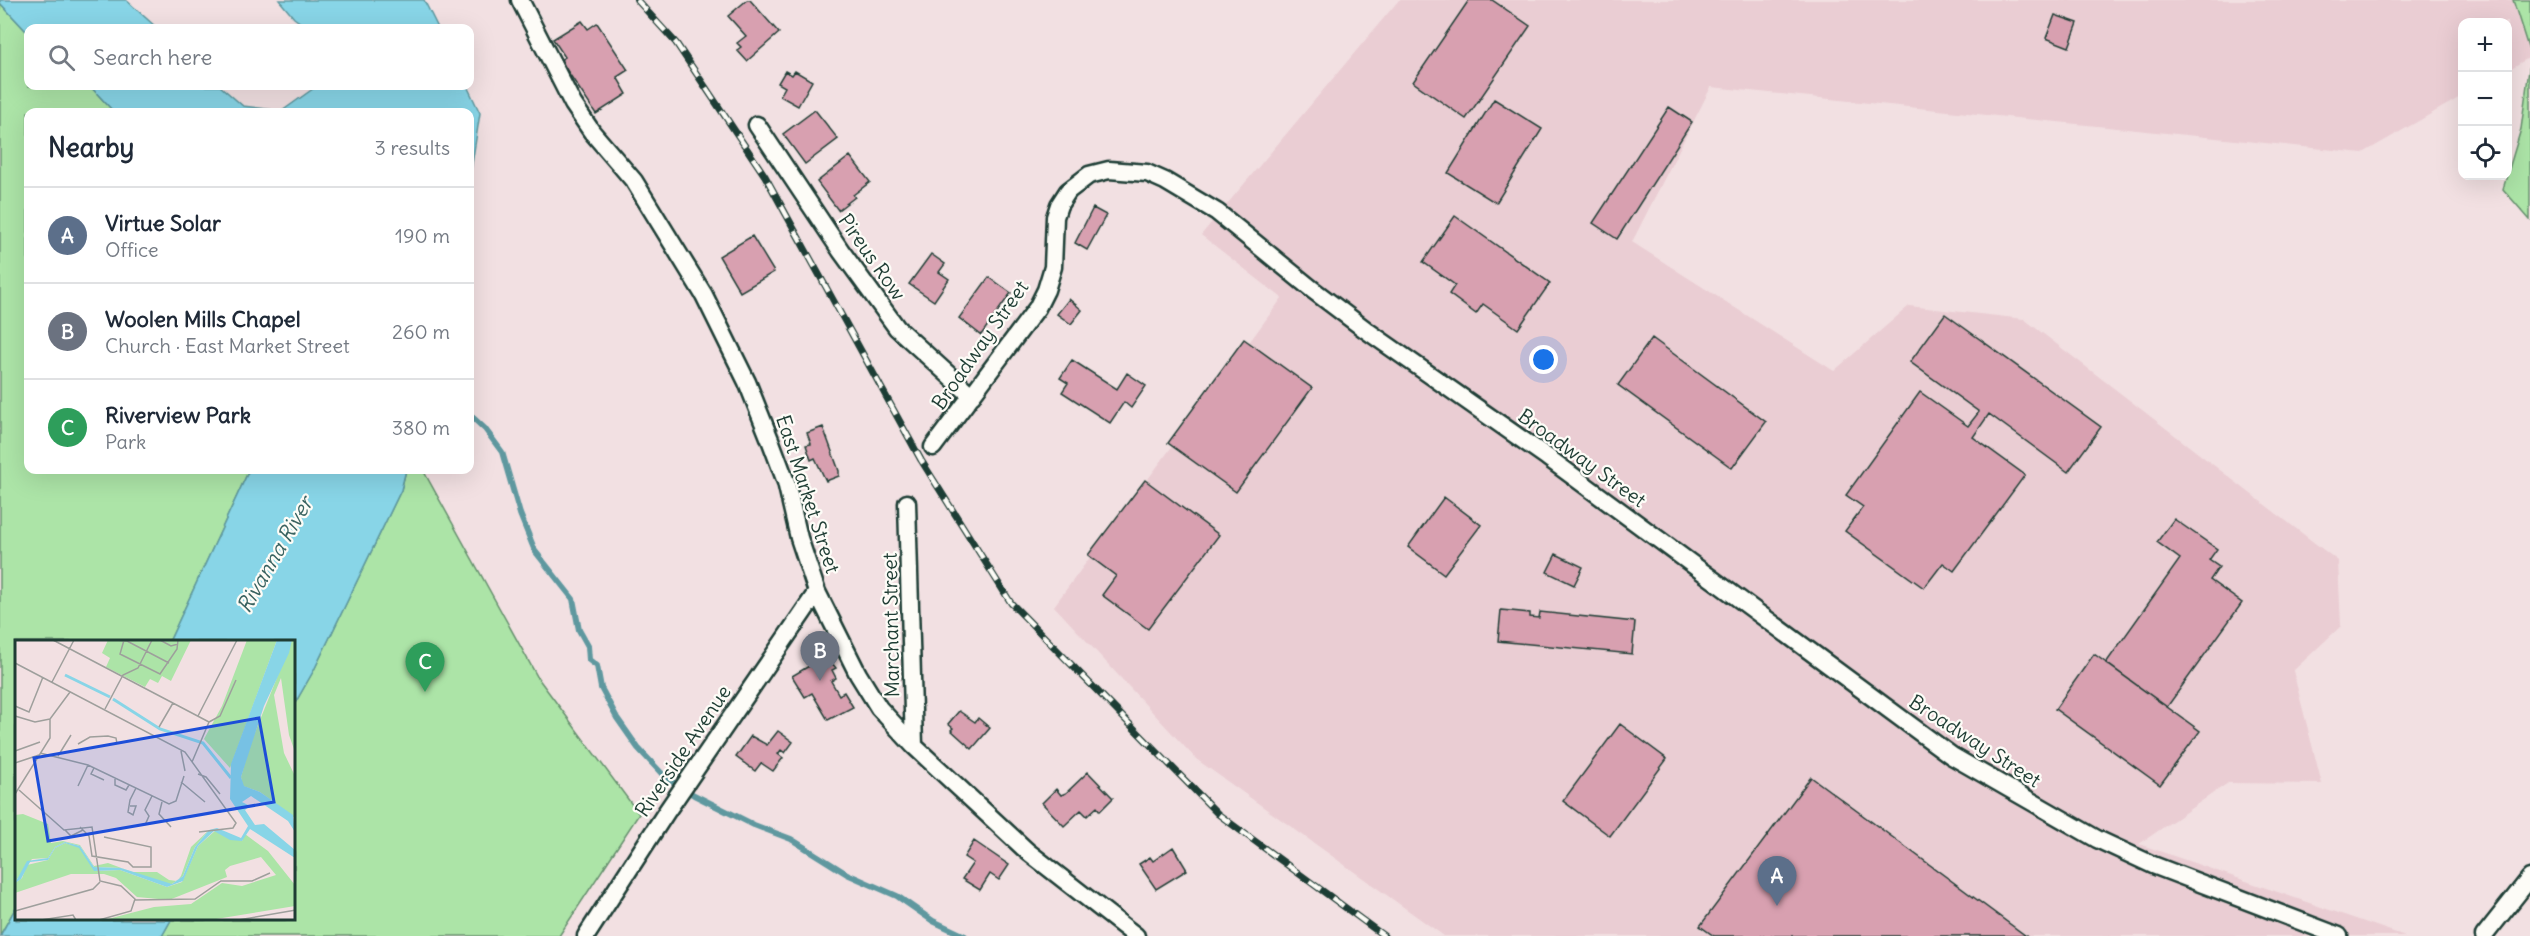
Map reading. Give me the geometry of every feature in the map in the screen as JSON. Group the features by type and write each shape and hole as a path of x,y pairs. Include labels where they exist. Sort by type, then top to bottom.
{"street":[{"name":"East Market Street","path":"520,0 573,104 592,132 634,182 704,295 747,382 786,482 799,538 817,592 858,674 879,708 914,746 1027,851 1136,936"},
{"name":"Pireus Row","path":"757,125 841,251 897,328 972,396"},
{"name":"Broadway Street","path":"933,447 1037,308 1046,290 1053,267 1055,217 1068,191 1089,175 1109,170 1147,173 1217,212 1357,324 1547,457 1949,754 2020,797 2106,843 2153,865 2339,936"},
{"name":"Marchant Street","path":"907,503 914,746"},
{"name":"Riverside Avenue","path":"586,936 687,781 817,592"},
{"path":"2484,936 2530,878"}],"shaded area":[{"path":"1399,0 2513,0 2530,57 2512,68 2512,18 2458,18 2458,98 2363,153 1711,87 1632,242 1834,371 1909,306 2024,319 2338,561 2341,626 2293,671 2322,784 2228,783 2139,844 2405,936 1444,936 1196,759 1054,606 1282,298 1201,235"}],"green space":[{"path":"2513,0 2530,0 2530,54"},
{"path":"0,3 24,29 24,90 94,90 110,108 24,108 24,474 247,474 170,640 15,640 15,909 0,935"},
{"path":"2530,62 2530,220 2503,189 2506,180 2512,180 2512,159 2521,129"},
{"path":"405,474 425,474 538,678 639,814 559,936 162,936 170,921 296,921 296,702 314,670 401,490"}],"water":[{"path":"0,0 126,0 153,24 24,24 24,29 0,3"},
{"path":"279,0 424,0 436,24 302,24 294,18"},
{"path":"94,90 225,90 243,106 259,108 110,108"},
{"path":"311,90 469,90 480,113 474,151 474,108 286,108"},
{"name":"Rivanna River","path":"247,474 405,474 401,490 314,670 296,702 296,640 170,640"},
{"path":"15,909 15,921 170,921 162,936 0,936"}],"building":[{"path":"750,0 779,33 747,61 737,50 741,47 737,43 746,36 728,16"},
{"path":"1469,0 1492,0 1530,26 1466,119 1413,82"},
{"path":"2055,15 2078,23 2069,47 2046,38"},
{"path":"582,21 588,29 597,23 628,70 617,77 627,94 596,114 560,60 565,57 553,39"},
{"path":"785,71 792,75 795,71 812,81 798,106 780,96 785,87 778,83"},
{"path":"1494,99 1542,129 1496,203 1448,173"},
{"path":"1669,107 1692,122 1617,239 1593,223"},
{"path":"815,110 838,139 805,164 783,134"},
{"path":"850,156 870,182 838,210 817,182"},
{"path":"1093,208 1106,215 1087,250 1075,243"},
{"path":"1455,216 1550,283 1518,329 1483,304 1476,314 1449,294 1455,285 1423,262"},
{"path":"752,236 774,272 740,292 719,256"},
{"path":"931,254 945,264 939,272 949,279 934,301 909,284"},
{"path":"989,277 1011,293 981,335 959,318"},
{"path":"1069,299 1082,310 1071,324 1057,314"},
{"path":"1945,314 2101,427 2068,472 1989,414 1973,437 2025,475 1954,571 1943,563 1924,588 1845,531 1863,507 1846,495 1920,392 1968,426 1979,412 1910,362"},
{"path":"1652,338 1766,422 1732,468 1618,385"},
{"path":"1244,339 1312,388 1236,492 1168,443"},
{"path":"1072,360 1117,389 1127,373 1146,386 1131,408 1124,402 1110,423 1062,392 1068,383 1060,378"},
{"path":"823,427 839,471 839,476 826,481 815,458 811,460 806,445 811,444 807,433"},
{"path":"1145,480 1219,535 1148,629 1102,595 1116,576 1088,555"},
{"path":"1444,497 1481,525 1444,574 1408,547"},
{"path":"2174,519 2217,549 2209,560 2219,567 2210,580 2242,603 2167,707 2106,663 2180,559 2157,542"},
{"path":"1556,554 1583,567 1574,585 1547,572"},
{"path":"1501,610 1530,613 1530,617 1539,618 1540,612 1635,622 1632,654 1498,641"},
{"path":"2094,654 2200,731 2160,785 2055,709"},
{"path":"826,656 836,668 832,670 836,678 831,681 839,695 844,692 853,707 828,720 812,693 805,697 792,676"},
{"path":"959,711 975,722 978,718 990,728 972,749 951,730 953,728 948,724"},
{"path":"1620,724 1667,759 1610,836 1563,801"},
{"path":"778,731 793,742 785,753 781,750 778,754 783,758 773,771 761,763 755,771 736,757 751,736 767,745"},
{"path":"1088,772 1113,798 1100,811 1097,807 1087,816 1081,810 1064,826 1042,803 1056,789 1061,795 1066,793"},
{"path":"1811,777 2026,936 1714,936 1700,926"},
{"path":"974,841 1009,865 999,880 990,874 980,890 962,879 973,863 964,857"},
{"path":"1173,847 1187,870 1156,889 1139,864 1150,857 1153,861"}],"waterway":[{"path":"474,419 485,429 502,452 520,514 535,551 573,599 579,630 588,646 589,660 597,666 601,688 617,718 638,748 665,777 694,795 754,825 791,839 847,874 897,896 933,921 965,936"}],"railway":[{"path":"637,0 676,43 765,176 921,460 1011,603 1218,814 1384,936"}],"place":[{"name":"Woolen Mills Chapel","path":"820,681"},
{"name":"Riverview Park","path":"425,692"},
{"name":"Virtue Solar","path":"1777,906"}]}
